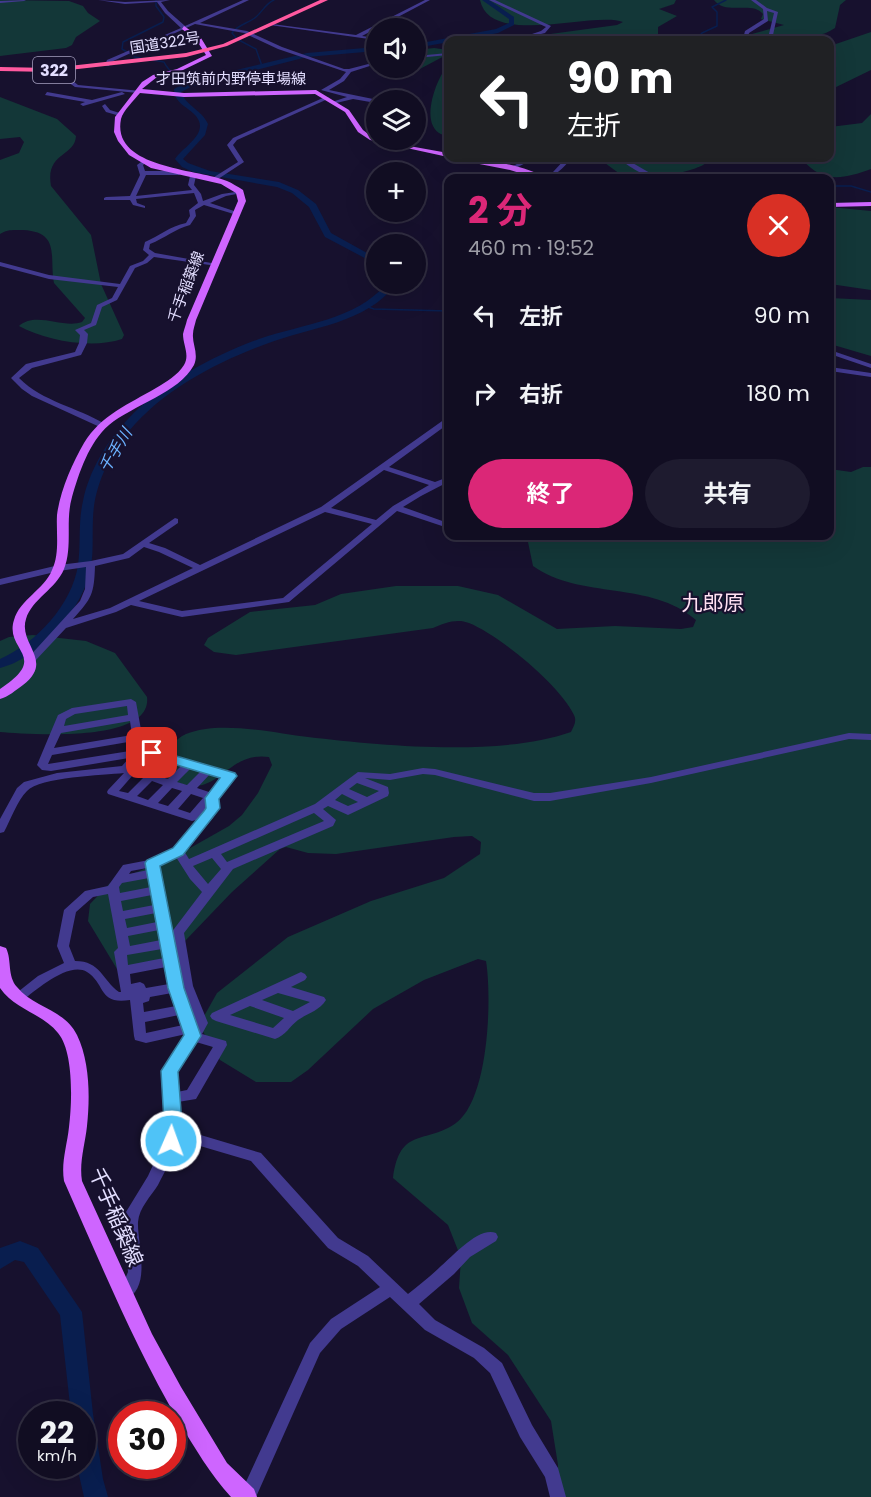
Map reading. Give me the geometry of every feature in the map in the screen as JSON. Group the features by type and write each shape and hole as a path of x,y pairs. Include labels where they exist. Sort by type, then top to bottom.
{"highway":[{"name":"国道322号","path":"0,69 107,65 159,60 207,50 238,40 325,0"}],"main road":[{"path":"184,28 190,30 207,50 209,56 144,82 120,114 117,132 120,140 145,161 179,173 215,178 240,192"},
{"name":"才田筑前内野停車場線","path":"136,91 172,95 322,92 347,111 360,131 372,139 444,154"},
{"path":"480,162 531,174"},
{"name":"千手稲築線","path":"31,656 21,637 19,620 61,568 63,511 72,481 88,446 102,426 119,412 176,379 188,368 192,358 188,335 193,316 242,201 240,192"},
{"path":"834,205 871,204"},
{"path":"0,695 25,676 30,668 31,656"},
{"path":"0,952 7,985 18,998"},
{"name":"千手稲築線","path":"18,998 45,1013 61,1025 69,1035 74,1049 79,1080 78,1127 69,1164 84,1208 145,1340 174,1394 220,1470 246,1497"}],"street":[{"path":"0,2 24,0"},
{"path":"100,0 136,2 168,0"},
{"path":"231,0 245,1"},
{"path":"357,36 428,0"},
{"path":"491,0 549,27 549,29 529,36"},
{"path":"753,0 765,9 776,12 776,21 769,36"},
{"path":"158,1 169,17 179,22 184,28"},
{"path":"107,65 109,61 124,54 245,1"},
{"path":"746,36 747,32 766,21 765,9"},
{"path":"195,23 252,34 304,56 349,71 366,66"},
{"path":"272,25 366,37"},
{"path":"535,34 542,36"},
{"path":"426,56 444,54"},
{"path":"68,68 71,82 84,87 136,91"},
{"path":"322,92 342,80 349,71"},
{"path":"65,95 84,87"},
{"path":"83,104 136,91"},
{"path":"322,92 366,99"},
{"path":"334,103 359,92"},
{"path":"47,94 65,95 90,102"},
{"path":"215,178 241,162 230,145 235,139 327,98"},
{"path":"105,106 108,111 120,114"},
{"path":"132,198 143,173 140,165 145,161"},
{"path":"512,168 524,162"},
{"path":"551,174 565,162"},
{"path":"628,162 648,174"},
{"path":"143,173 179,173"},
{"path":"193,176 190,185 196,191 200,202 237,213"},
{"path":"106,199 196,191"},
{"path":"214,265 153,255 146,250 148,242 160,238 175,227 188,224 194,216 192,210 204,203 224,195 240,192"},
{"path":"132,198 135,204 142,208"},
{"path":"102,426 94,420 42,400 25,390 15,378 29,366 78,353 84,334 79,330 94,324 99,306 115,299 132,267 145,262 153,255"},
{"path":"0,264 42,275 122,286"},
{"path":"834,353 871,366"},
{"path":"834,370 871,375"},
{"path":"64,625 113,610 324,509 444,427"},
{"path":"385,468 436,485"},
{"path":"130,602 182,614 286,600 396,508 444,481"},
{"path":"396,508 444,525"},
{"path":"324,509 378,523"},
{"path":"0,569 3,581 126,556 175,521"},
{"path":"142,544 162,550 199,568"},
{"path":"31,656 64,625 88,595 89,565"},
{"path":"128,770 152,753 230,776 192,817 112,792 139,753 131,702 72,711 62,717 42,765 46,768 139,753"},
{"path":"57,730 134,717"},
{"path":"187,864 316,809 342,790 355,777 369,773 390,777 423,771 435,772 534,797 561,797 651,780 849,736 871,737"},
{"path":"48,752 138,737"},
{"path":"130,797 170,758"},
{"path":"150,804 189,764"},
{"path":"0,829 16,797 28,784 57,776 128,770 212,798"},
{"path":"170,810 208,770"},
{"path":"328,801 348,811 384,793 384,789 355,777"},
{"path":"342,790 368,802"},
{"path":"125,951 115,889 131,866 153,868 178,851 213,808 212,798"},
{"path":"195,1029 179,987 178,932 226,867 329,823 330,820 316,809"},
{"path":"277,825 288,841"},
{"path":"235,843 248,858"},
{"path":"178,851 208,892"},
{"path":"213,852 226,867"},
{"path":"153,868 184,1009 195,1029 221,1045 191,1095 170,1098"},
{"path":"72,967 63,946 70,910 89,894 115,889 158,890"},
{"path":"118,916 161,908"},
{"path":"121,933 165,925"},
{"path":"169,943 120,952 126,990 179,987"},
{"path":"123,970 172,962"},
{"path":"18,998 44,976 72,967 91,970 111,994 118,997 179,987"},
{"path":"179,987 136,1000 140,1017 138,1023 140,1036 146,1038 195,1029 217,1016 301,977"},
{"path":"217,1016 275,1034 294,1016 310,1010 320,1000 278,988"},
{"path":"249,1001 294,1016"},
{"path":"140,1017 184,1009"},
{"path":"124,1293 132,1282 135,1272 131,1223 133,1212 162,1162 171,1141 173,1123 169,1071 195,1029"},
{"path":"173,1123 179,1131 190,1137 256,1157 333,1243 363,1261 430,1325 479,1353 496,1368 526,1431 552,1474 558,1497"},
{"path":"408,1304 465,1252 491,1237"},
{"path":"246,1497 315,1348 336,1324 391,1288"}],"green space":[{"path":"0,0 69,1 83,6 88,13 100,21 76,37 72,45 66,48 0,56"},
{"path":"480,0 676,0 674,4 659,9 677,16 658,27 658,36 536,36 617,25 623,22 609,20 522,25 502,22 488,14"},
{"path":"714,0 846,0 840,5 835,28 824,34 813,36 748,36 784,25 761,19 763,14 752,8 732,8 719,5"},
{"path":"871,32 871,70 834,88 834,45"},
{"path":"426,49 444,49 444,56 426,66"},
{"path":"443,72 444,134 438,132 433,125 431,116 434,93"},
{"path":"0,97 57,119 76,136 71,148 52,167 51,186 91,235 101,284 124,335 122,339 97,343 70,342 42,336 19,326 33,320 75,324 82,322 85,318 54,283 51,247 43,235 23,230 0,234 0,160 19,153 24,142 20,137 0,139"},
{"path":"871,114 871,169 834,177 834,174 818,173 805,162 834,162 834,126 862,123"},
{"path":"604,162 706,163 672,174 621,174"},
{"path":"834,207 871,211 871,290 834,285"},
{"path":"834,298 871,300 871,356 834,345"},
{"path":"863,467 871,467 871,1497 557,1497 558,1465 551,1421 508,1355 472,1323 459,1288 461,1258 448,1225 393,1178 401,1151 416,1139 445,1130 456,1123 467,1111 475,1093 486,1047 488,978 486,961 478,959 424,980 373,1009 308,1070 291,1082 256,1082 220,1060 199,1025 217,993 288,937 371,901 444,878 480,854 481,842 472,836 454,837 336,854 308,853 286,847 280,849 232,892 185,941 156,962 117,969 88,921 90,904 110,883 176,856 229,826 242,815 258,793 272,765 269,757 246,759 205,784 193,786 168,780 162,766 174,743 186,734 199,730 230,728 371,744 476,747 542,740 571,732 574,726 575,717 567,703 543,676 512,649 469,623 455,621 433,628 236,655 214,652 204,645 208,638 250,612 315,605 341,594 396,586 458,586 498,595 557,629 615,626 681,629 693,627 696,620 658,599 572,583 552,576 533,566 528,542 524,540 834,540 834,470 851,472"},
{"path":"33,635 86,641 115,653 147,697 144,712 130,723 86,733 0,732 0,641 9,637"}],"waterway":[{"path":"144,59 135,57 122,49 123,42 163,22 164,17 156,6 156,0"},
{"path":"262,66 256,49 237,39 232,33 256,17 274,0"},
{"name":"千手川","path":"471,36 498,31 512,24 512,18 485,0"},
{"path":"699,36 717,26 717,12 712,7 726,0"},
{"name":"千手川","path":"426,44 444,41"},
{"name":"千手川","path":"366,50 307,55 190,84 177,91 182,101 199,115 204,124 199,138 179,159 185,165 209,174 279,185 295,191 313,206 328,235 366,256"},
{"path":"152,60 164,62 171,72 186,85"},
{"path":"834,186 851,186 871,192"},
{"name":"千手川","path":"0,664 39,641 60,617 76,591 85,566 87,511 93,486 110,450 134,419 161,396 210,366 261,342 351,313 368,305 382,294"},
{"path":"365,306 374,309 444,311"},
{"name":"千手川","path":"0,1260 10,1252 20,1250 31,1255 71,1312 81,1401"},
{"name":"千手川","path":"91,1479 96,1497"}],"district":[{"name":"九郎原","path":"713,603"}],"route":[{"path":"152,753 230,776 212,798 214,803 209,815 178,851 174,855 152,863 176,988 193,1036 169,1071 173,1123 171,1141"}]}
